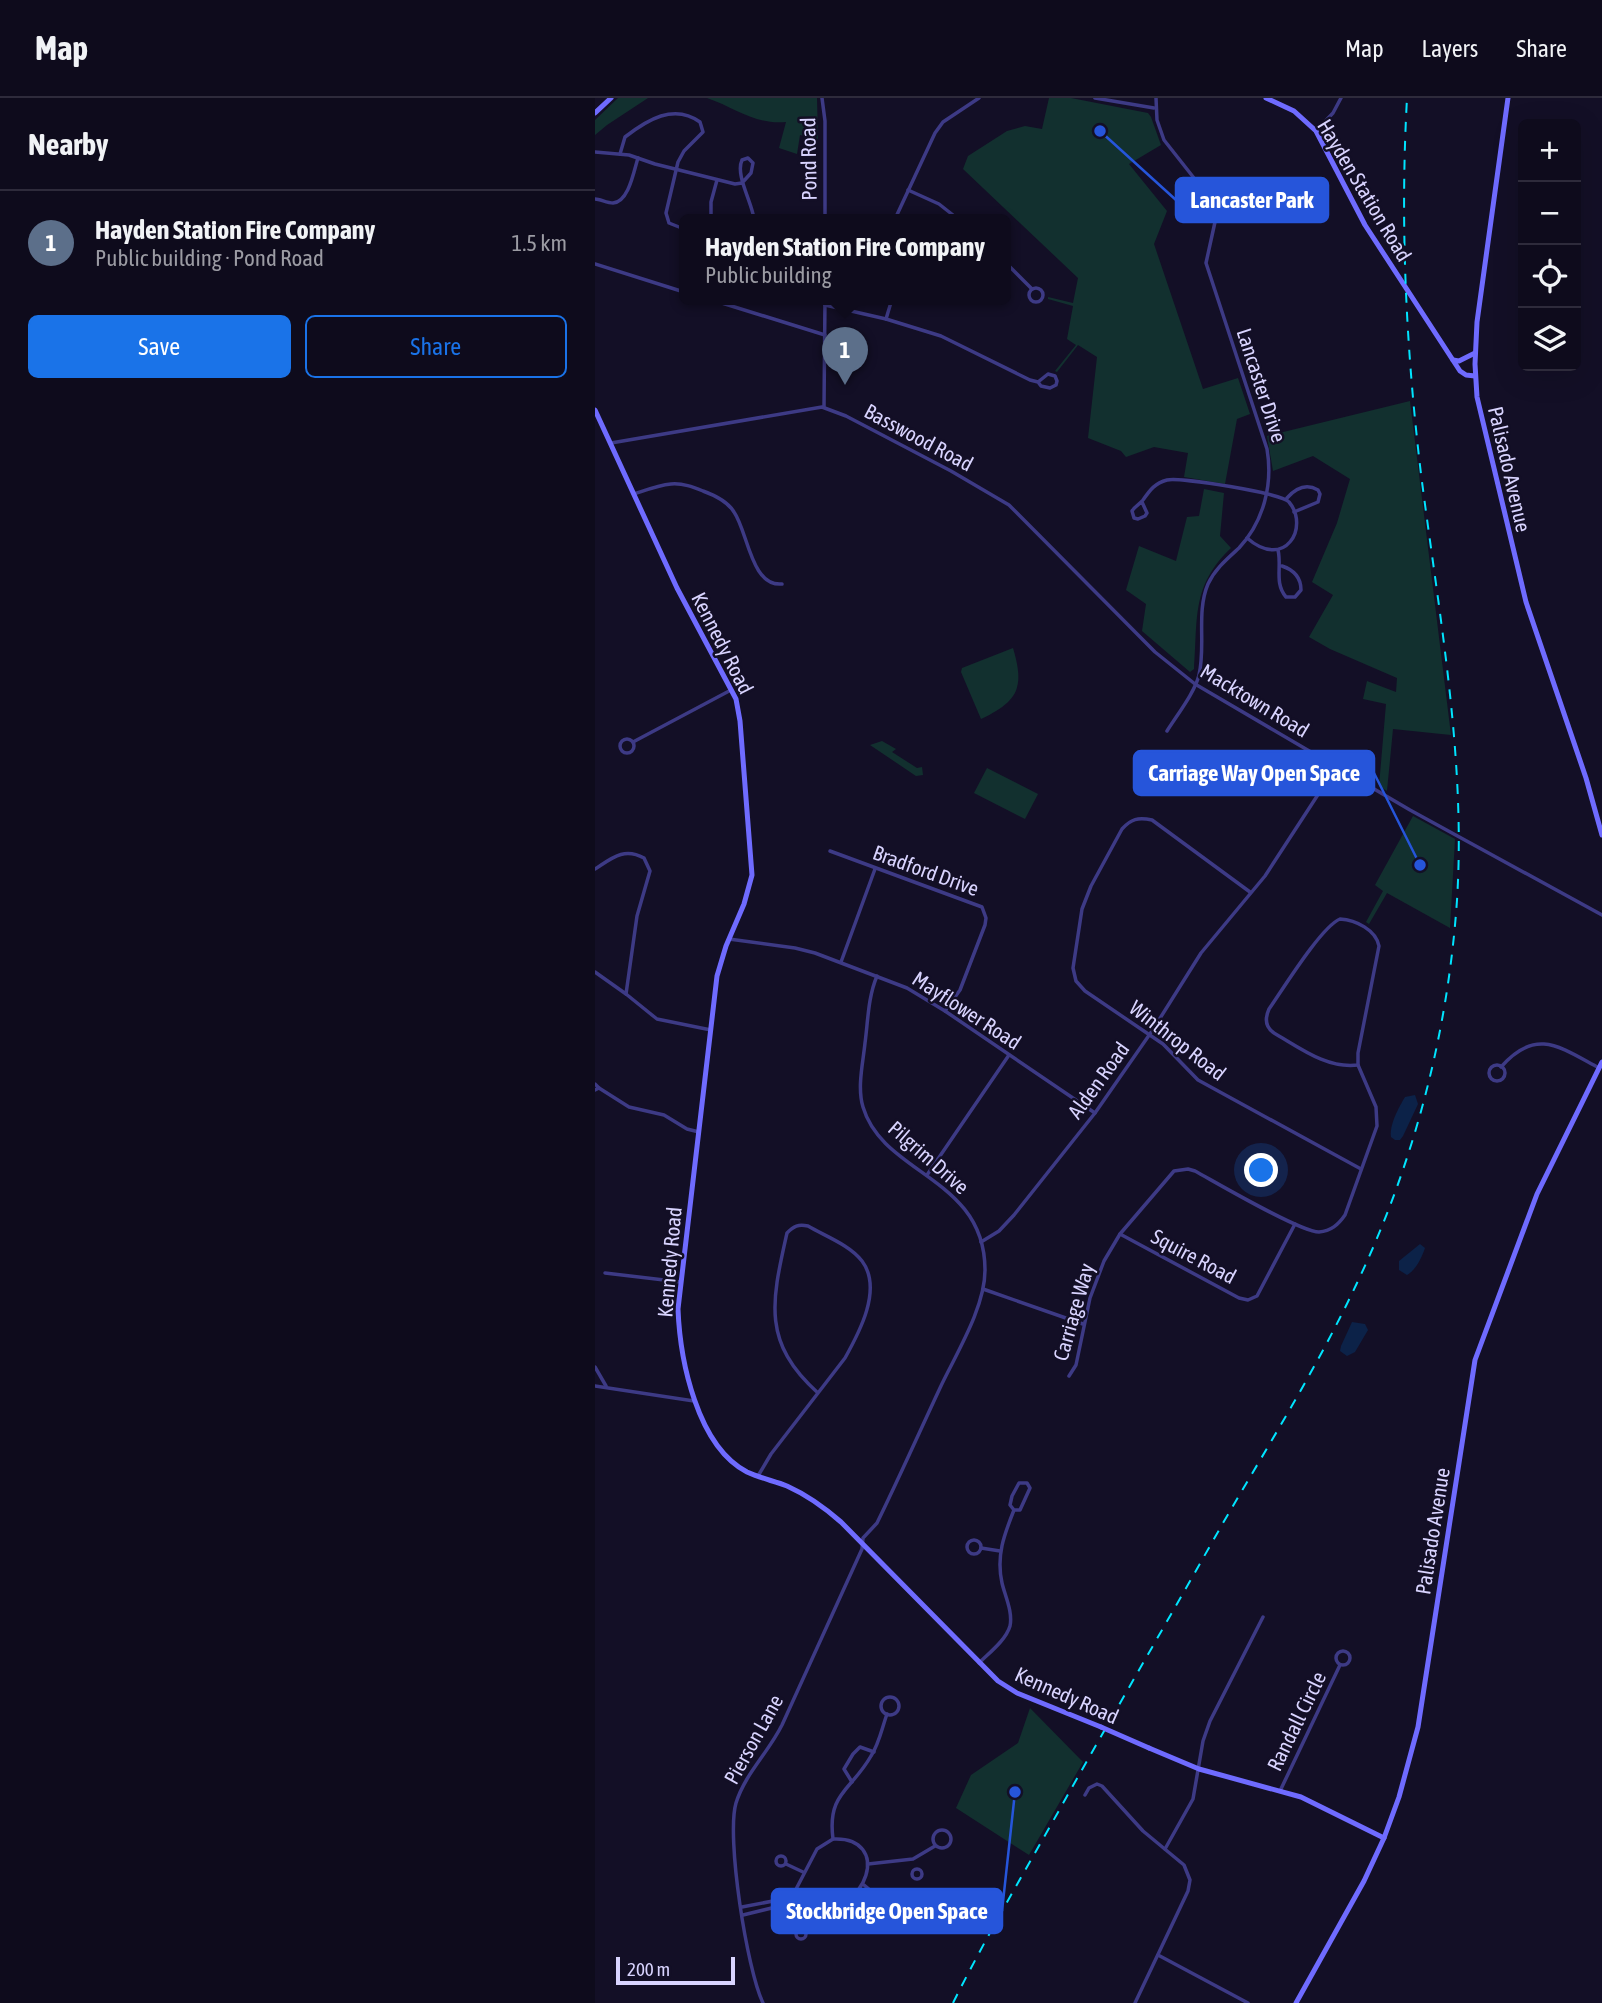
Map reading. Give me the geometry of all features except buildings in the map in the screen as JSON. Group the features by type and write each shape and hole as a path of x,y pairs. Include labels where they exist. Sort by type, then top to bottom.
{"street":[{"path":"595,113 611,98"},
{"name":"Pond Road","path":"822,98 825,121 825,214"},
{"path":"897,214 935,133 943,122 979,98"},
{"path":"1095,98 1155,108"},
{"name":"Lancaster Drive","path":"1156,98 1158,126 1167,145 1205,192 1214,208 1215,222 1206,263 1267,449 1269,477 1267,494 1257,522 1247,538 1216,570 1207,586 1199,674 1195,684"},
{"name":"Hayden Station Road","path":"1266,98 1294,111 1316,131 1364,225 1463,374 1475,376"},
{"path":"1316,131 1333,113 1341,98"},
{"name":"Palisado Avenue","path":"1509,98 1478,310 1475,376 1487,443 1528,610 1602,835"},
{"path":"620,154 625,137 665,113 687,115 700,121 703,132 684,151 666,217 669,223 679,227"},
{"path":"596,158 596,152 620,154 728,183 742,183"},
{"path":"595,199 613,203 621,199 629,187 638,158"},
{"path":"742,183 753,167 748,158 740,162 742,183 752,214"},
{"path":"711,214 717,180"},
{"path":"908,190 939,204 952,214"},
{"path":"595,264 679,290"},
{"path":"1011,268 1032,289"},
{"path":"1032,289 1042,291 1043,296 1039,301 1031,299 1029,295 1032,289"},
{"path":"728,305 824,335"},
{"path":"611,443 824,407 825,305"},
{"path":"836,305 941,336 1038,382 1041,386 1050,388 1056,385 1057,381 1055,376 1048,374 1038,382"},
{"path":"886,319 890,305"},
{"path":"1453,360 1464,359 1475,353"},
{"name":"Basswood Road","path":"824,407 951,471 1009,505 1123,619"},
{"name":"Kennedy Road","path":"595,410 677,588 736,699 740,721 752,864 747,895 720,962 678,1309 679,1332 704,1425 716,1446 734,1464 789,1487 821,1505 863,1543 979,1663 1009,1689 1199,1769 1311,1802 1384,1838"},
{"path":"1142,502 1147,513 1138,519 1134,518 1132,511 1157,484 1174,479 1286,499 1294,512 1295,530 1293,537 1284,547 1272,551 1262,549 1247,538"},
{"path":"635,494 669,484 680,484 707,492 726,503 739,521 759,573 770,583 782,584"},
{"path":"1286,499 1292,492 1304,487 1318,490 1318,502 1294,512"},
{"path":"1278,550 1282,566 1278,574 1282,593 1286,597 1295,597 1301,590 1299,577 1282,566"},
{"name":"Macktown Road","path":"1123,619 1155,652 1195,684 1336,767 1602,915"},
{"path":"1167,730 1195,684"},
{"path":"633,742 731,690"},
{"path":"629,739 633,742 633,751 623,751 620,745 623,741 629,739"},
{"name":"Alden Road","path":"981,1242 999,1231 1014,1215 1095,1113 1150,1035 1201,953 1278,857 1336,767"},
{"name":"Winthrop Road","path":"1250,892 1152,820 1136,818 1128,822 1122,830 1084,901 1074,975 1085,991 1150,1035 1172,1052 1192,1074 1215,1090 1361,1169"},
{"name":"Bradford Drive","path":"831,851 976,905 984,911 985,925 964,981 945,1011"},
{"path":"595,869 620,853 629,852 644,858 650,871 637,916 626,995"},
{"path":"841,962 875,868"},
{"path":"1341,919 1351,920 1370,931 1379,942 1358,1065 1340,1066 1326,1062 1269,1030 1266,1020 1269,1009 1314,947 1333,923 1341,919"},
{"name":"Mayflower Road","path":"729,939 795,948 841,962 915,992 1095,1113"},
{"path":"595,972 657,1019 711,1030"},
{"name":"Pilgrim Drive","path":"863,1543 863,1538 877,1523 884,1510 975,1313 983,1289 985,1261 975,1226 963,1207 880,1139 862,1105 862,1071 871,996 877,976"},
{"path":"1501,1067 1519,1049 1543,1043 1600,1065"},
{"path":"927,1175 1009,1055"},
{"name":"Carriage Way","path":"1069,1376 1076,1365 1090,1297 1104,1261 1120,1234 1167,1176 1180,1169 1195,1171 1305,1230 1321,1232 1337,1225 1345,1215 1377,1126 1376,1107 1358,1065"},
{"name":"Palisado Avenue","path":"1296,2003 1384,1838 1399,1797 1418,1727 1475,1360 1537,1194 1600,1065"},
{"path":"1494,1066 1501,1067 1503,1077 1492,1080 1490,1069 1494,1066"},
{"path":"595,1084 597,1089 629,1107 664,1115 687,1129 699,1132"},
{"path":"758,1476 771,1454 831,1378 855,1342 869,1304 869,1279 865,1265 856,1255 802,1224 793,1226 787,1233 776,1286 774,1311 776,1330 792,1365 818,1394"},
{"name":"Squire Road","path":"1120,1234 1239,1298 1248,1300 1260,1291 1295,1224"},
{"path":"605,1273 681,1282"},
{"path":"983,1289 1084,1324"},
{"path":"595,1367 606,1386"},
{"path":"595,1386 696,1401"},
{"path":"1019,1483 1027,1483 1030,1488 1026,1501 1020,1510 1014,1510 1010,1506 1012,1496 1019,1483"},
{"path":"979,1663 1002,1639 1010,1626 1010,1613 1000,1574 1000,1551 1014,1510"},
{"path":"974,1540 980,1543 981,1548 979,1552 972,1554 966,1547 969,1541 974,1540"},
{"name":"Pierson Lane","path":"763,2003 751,1972 743,1915 733,1837 736,1803 747,1778 776,1736 863,1543"},
{"path":"981,1548 1000,1551"},
{"path":"1165,1849 1193,1799 1203,1741 1210,1720 1263,1617"},
{"name":"Randall Circle","path":"1280,1791 1340,1665"},
{"path":"888,1698 894,1698 898,1703 898,1710 895,1714 887,1714 883,1711 882,1703 888,1698"},
{"path":"833,1839 833,1808 874,1752 887,1714"},
{"path":"852,1782 843,1769 853,1754 862,1747 874,1752"},
{"path":"1085,1794 1097,1784 1102,1786 1143,1831 1184,1865 1190,1880 1188,1891 1135,2003"},
{"path":"940,1830 948,1832 951,1838 949,1844 941,1848 935,1846 933,1839 936,1833 940,1830"},
{"path":"833,1839 846,1840 858,1846 868,1864 863,1885 850,1898 833,1907 807,1911 794,1897 803,1872 817,1849 833,1839"},
{"path":"868,1864 914,1859 935,1846"},
{"path":"914,1859 916,1870"},
{"path":"786,1864 803,1872"},
{"path":"833,1907 841,1920 858,1912 872,1897 870,1890 863,1885"},
{"path":"742,1907 794,1897"},
{"path":"743,1915 796,1902"},
{"path":"802,1930 807,1911"},
{"path":"1158,1955 1248,2003"}],"green space":[{"path":"618,98 648,98 595,135 595,120"},
{"path":"707,98 817,98 818,139 800,135 797,154 779,148 786,122 755,118"},
{"path":"1049,98 1071,98 1148,113 1151,117 1161,145 1129,164 1167,211 1154,244 1203,389 1238,378 1250,414 1237,419 1225,484 1184,477 1188,453 1154,447 1126,457 1121,451 1088,438 1097,357 1078,345 1057,372 1055,371 1076,345 1067,339 1073,306 1048,299 1073,303 1078,278 963,169 968,156 1007,131 1025,126 1042,129"},
{"path":"1410,401 1451,735 1393,729 1387,791 1379,786 1386,704 1363,699 1367,681 1396,692 1397,678 1309,637 1333,595 1312,582 1337,523 1350,479 1313,456 1273,471 1267,436"},
{"path":"1204,489 1224,493 1220,536 1231,548 1218,562 1203,590 1197,619 1194,669 1190,672 1142,631 1146,604 1126,590 1139,546 1176,561 1187,517 1199,516"},
{"path":"1013,648 1018,673 1015,692 1003,706 981,719 961,672 962,668"},
{"path":"882,741 896,749 892,752 917,768 922,767 923,775 916,776 870,745"},
{"path":"987,768 1038,794 1025,819 974,793"},
{"path":"1413,816 1455,839 1450,928 1387,893 1369,924 1366,922 1383,891 1375,885"},
{"path":"1030,1708 1083,1762 1029,1855 956,1808 971,1775 1018,1743"}],"water":[{"path":"1415,1095 1418,1104 1403,1136 1400,1140 1395,1140 1391,1137 1391,1127 1395,1116 1405,1097"},
{"path":"1420,1244 1425,1248 1416,1267 1407,1275 1399,1270 1399,1261"},
{"path":"1352,1322 1365,1324 1368,1330 1355,1352 1347,1356 1340,1351"}],"railway":[{"path":"953,2003 1023,1874 1326,1344 1377,1238 1411,1144 1425,1096 1446,999 1457,900 1459,847 1458,793 1449,687 1411,380 1404,239 1407,98"}],"place":[{"name":"Lancaster Park","path":"1100,131"},
{"name":"Hayden Station Fire Company","path":"845,385"},
{"name":"Carriage Way Open Space","path":"1420,865"},
{"name":"Stockbridge Open Space","path":"1015,1792"}]}
